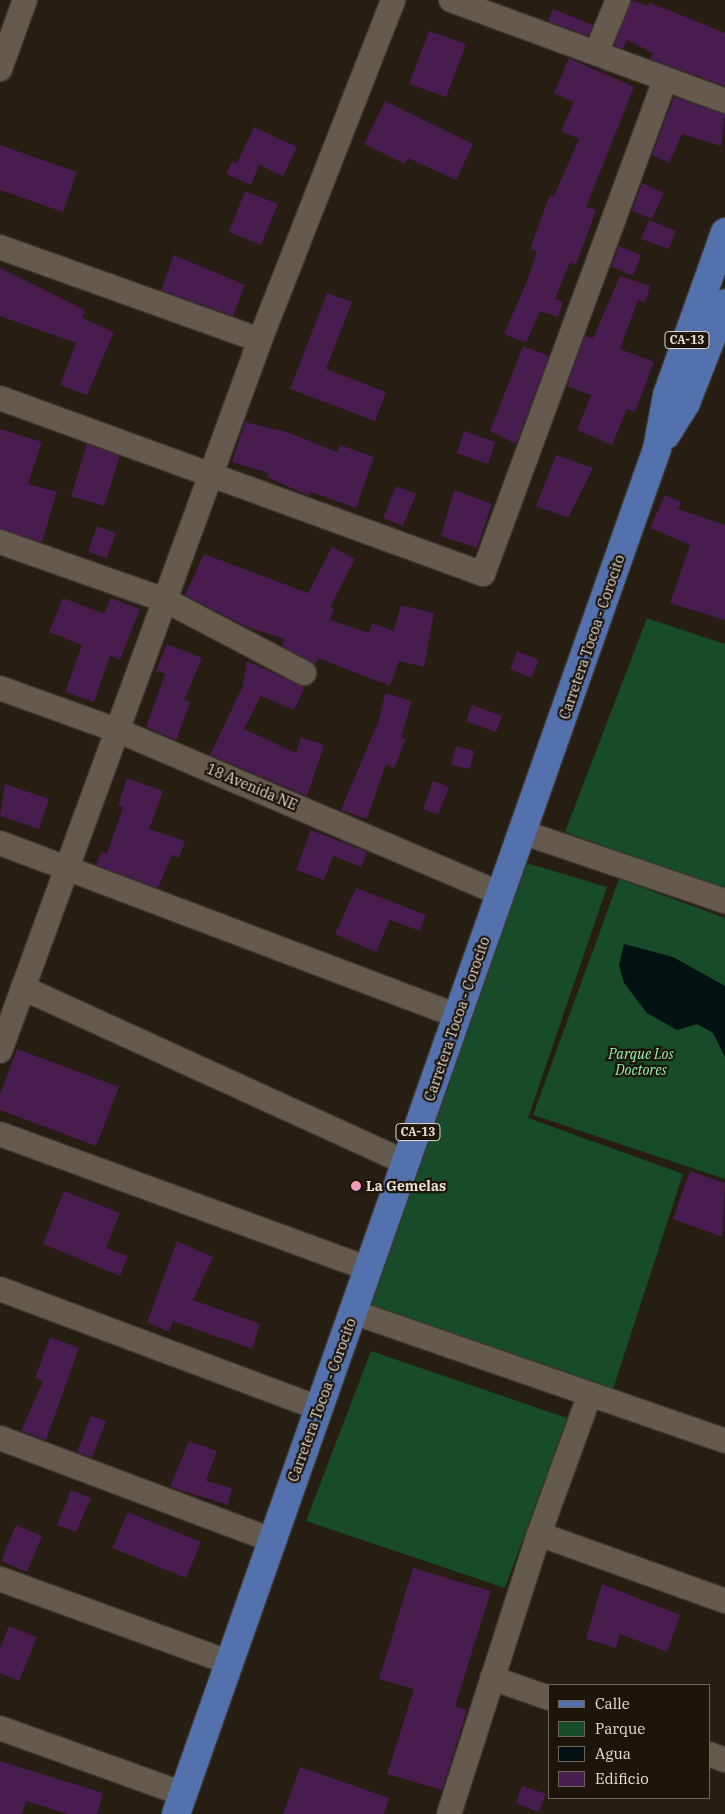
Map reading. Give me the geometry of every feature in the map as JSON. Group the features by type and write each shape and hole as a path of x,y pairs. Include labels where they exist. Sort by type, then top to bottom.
{"main road":[{"name":"Carretera Tocoa - Corocito","path":"180,1804 228,1662 407,1163 657,449 667,395 725,232"},
{"name":"Carretera Tocoa - Corocito","path":"657,449 686,402 725,303"}],"street":[{"path":"0,69 25,0"},
{"path":"0,1051 119,731 165,600 213,476 260,340 393,0"},
{"path":"452,0 725,101"},
{"path":"596,53 618,0"},
{"path":"0,398 483,574 666,80"},
{"path":"0,248 260,340"},
{"path":"0,542 165,600 304,673"},
{"name":"18 Avenida NE","path":"0,688 119,731 501,894"},
{"path":"522,832 725,901"},
{"path":"0,843 458,1016"},
{"path":"23,988 407,1163"},
{"path":"0,1134 369,1269"},
{"path":"0,1289 319,1408"},
{"path":"354,1312 725,1441"},
{"path":"449,1814 539,1534 590,1394"},
{"path":"0,1438 271,1540"},
{"path":"539,1534 725,1601"},
{"path":"0,1579 228,1662"},
{"path":"492,1678 548,1698"},
{"path":"0,1728 180,1804"},
{"path":"710,1754 725,1760"}],"green space":[{"path":"647,618 725,644 725,891 565,832"},
{"path":"506,857 607,887 528,1118 683,1174 612,1392 349,1302"},
{"name":"Parque Los Doctores","path":"619,879 725,918 725,1179 533,1115"},
{"path":"371,1351 567,1418 505,1588 306,1521"}],"water":[{"path":"624,944 673,957 725,986 725,1057 713,1033 697,1024 677,1030 647,1013 624,983 619,965"}],"building":[{"path":"631,0 648,6 649,2 725,33 725,86 650,59 653,53 627,40 623,49 614,45"},
{"path":"553,9 593,25 588,36 548,21"},
{"path":"429,31 466,44 446,97 409,84"},
{"path":"569,58 634,87 586,207 596,210 576,265 570,262 555,299 563,302 558,317 540,311 526,343 504,334 527,281 537,251 530,249 550,194 554,196 579,139 561,131 574,102 554,93"},
{"path":"674,97 725,114 721,146 682,134 669,163 652,155"},
{"path":"385,101 473,144 456,180 408,158 405,164 364,144"},
{"path":"254,127 297,147 283,176 259,165 251,185 226,174 232,161 237,163"},
{"path":"0,145 77,172 63,212 0,190"},
{"path":"642,183 664,193 652,219 632,211"},
{"path":"245,191 278,204 261,245 229,232"},
{"path":"649,220 676,231 669,249 641,239"},
{"path":"619,246 641,255 633,276 611,267"},
{"path":"174,255 245,285 233,316 161,290"},
{"path":"0,268 85,310 82,318 114,332 87,395 60,385 76,343 0,316"},
{"path":"620,276 650,286 645,303 638,300 620,349 654,362 635,412 627,409 612,445 577,430 591,395 567,386 585,336 593,338"},
{"path":"327,293 352,302 326,369 386,392 375,421 290,389"},
{"path":"523,346 549,356 516,444 490,431"},
{"path":"245,422 287,432 337,452 340,445 374,457 356,508 311,492 309,496 267,477 268,473 232,462"},
{"path":"0,429 42,442 28,484 57,492 42,542 0,529"},
{"path":"464,431 495,442 488,464 457,453"},
{"path":"87,444 120,456 104,506 71,496"},
{"path":"556,455 593,468 568,518 536,506"},
{"path":"396,486 416,494 403,526 383,518"},
{"path":"454,490 492,504 477,548 441,536"},
{"path":"665,495 681,502 678,509 725,525 725,620 670,603 690,545 650,528"},
{"path":"97,526 116,533 107,558 88,552"},
{"path":"332,547 355,559 330,607 334,609 330,620 369,633 372,623 394,631 401,605 434,613 424,667 399,661 390,686 318,658 315,665 282,646 284,639 245,626 185,595 204,554 308,593"},
{"path":"63,598 104,614 111,598 140,609 120,660 110,656 94,702 65,692 82,645 49,632"},
{"path":"167,644 202,658 184,700 190,702 176,740 146,727 165,674 156,671"},
{"path":"517,651 539,660 531,678 510,669"},
{"path":"247,661 305,687 294,710 261,696 244,729 296,753 301,737 324,745 307,796 210,755 242,688"},
{"path":"385,693 412,701 401,737 406,739 394,768 386,764 367,819 341,810 379,720"},
{"path":"472,705 502,716 496,732 466,721"},
{"path":"456,746 474,751 470,769 451,765"},
{"path":"127,778 163,791 149,829 185,841 179,858 172,855 158,888 96,865 101,852 107,854 123,807 118,805"},
{"path":"433,781 449,787 438,815 423,809"},
{"path":"5,784 49,799 39,829 0,816"},
{"path":"311,830 367,852 361,867 333,856 324,880 296,870"},
{"path":"356,888 426,915 420,931 390,920 376,952 335,934"},
{"path":"17,1049 119,1087 96,1146 0,1110 0,1094"},
{"path":"690,1171 725,1183 722,1237 673,1219"},
{"path":"64,1191 120,1213 106,1248 128,1256 120,1276 43,1244"},
{"path":"177,1241 213,1257 193,1300 260,1324 252,1349 173,1321 169,1332 147,1322"},
{"path":"50,1337 79,1348 46,1440 21,1431 43,1381 35,1378"},
{"path":"91,1416 106,1421 92,1458 77,1452"},
{"path":"189,1441 217,1451 206,1481 232,1488 228,1505 170,1487"},
{"path":"71,1490 91,1498 76,1532 57,1525"},
{"path":"128,1512 201,1542 186,1578 112,1548"},
{"path":"16,1525 42,1536 27,1572 1,1561"},
{"path":"413,1568 491,1591 455,1706 467,1710 442,1790 387,1774 414,1689 379,1679"},
{"path":"602,1584 680,1615 667,1652 620,1634 616,1648 586,1639"},
{"path":"9,1626 37,1637 19,1681 0,1673 0,1648"},
{"path":"0,1761 103,1793 97,1814 68,1814 26,1801 22,1814 0,1814"},
{"path":"300,1767 389,1798 384,1814 283,1814"},
{"path":"522,1786 546,1794 539,1812 516,1803"}],"place":[{"name":"La Gemelas","path":"356,1186"}]}
